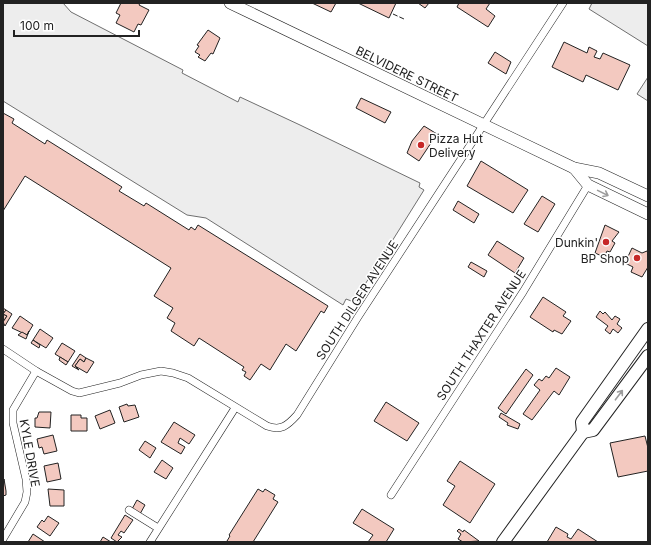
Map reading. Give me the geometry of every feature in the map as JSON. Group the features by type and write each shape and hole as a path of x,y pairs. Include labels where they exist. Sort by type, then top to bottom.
{"main road":[{"name":"BELVIDERE STREET","path":"230,3 574,168 599,173 648,196"},
{"name":"BELVIDERE STREET","path":"574,168 588,185 648,214"},
{"path":"503,542 583,432 582,422 648,329"},
{"path":"583,432 593,430 648,356"}],"street":[{"name":"SOUTH DILGER AVENUE","path":"235,408 258,422 276,429 282,428 297,415 362,310 563,3"},
{"name":"SOUTH THAXTER AVENUE","path":"391,495 523,292 588,185"},
{"path":"3,349 36,371 72,391 79,393 120,383 141,375 161,371 188,378 235,408 150,542"},
{"name":"KYLE DRIVE","path":"3,539 25,502 27,492 26,479 13,423 12,410 36,371"},
{"path":"129,510 158,528"}],"shaded area":[{"path":"3,3 63,3 71,12 183,70 182,73 238,102 240,97 420,183 419,187 424,190 354,302 346,299 343,305 206,218 187,215 3,101"},
{"path":"592,3 648,3 648,46 589,9"},
{"path":"648,77 648,101 637,94"}],"building":[{"path":"121,3 140,3 139,5 149,10 141,25 138,24 134,32 116,23 120,15 116,13"},
{"path":"312,3 336,3 331,12"},
{"path":"358,3 396,3 389,18"},
{"path":"418,3 429,3 425,8"},
{"path":"459,3 490,3 486,9 495,16 488,27 457,7"},
{"path":"208,30 220,38 213,54 211,53 205,61 198,57 200,55 195,52 199,46 197,45"},
{"path":"564,42 587,53 589,47 597,51 594,57 600,59 603,53 630,65 618,90 586,75 583,82 552,67"},
{"path":"495,52 511,62 506,74 488,63"},
{"path":"361,98 391,112 385,123 356,108"},
{"path":"3,113 14,119 12,123 45,144 47,140 122,187 119,191 144,206 146,203 189,230 191,227 195,230 198,225 328,306 324,313 321,311 296,351 286,344 270,370 261,364 250,380 244,376 246,372 242,370 244,367 199,338 194,346 171,331 175,323 167,318 173,308 154,296 171,268 25,176 3,211"},
{"name":"Pizza Hut Delivery","path":"424,126 437,134 419,161 407,153 412,141"},
{"path":"481,161 528,190 513,213 467,186"},
{"path":"542,196 555,204 538,232 524,224"},
{"path":"458,201 479,214 474,223 453,210"},
{"name":"Dunkin'","path":"605,225 619,232 612,241 615,243 610,252 607,251 604,257 595,253"},
{"path":"497,241 524,258 515,273 488,255"},
{"name":"BP Shop","path":"632,248 642,253 647,251 648,253 648,267 642,277 631,272 633,267 625,263"},
{"path":"471,262 487,271 484,277 468,267"},
{"path":"543,297 566,312 563,316 571,321 562,334 554,330 553,332 530,317"},
{"path":"6,310 12,314 5,326 3,322 7,316 3,314"},
{"path":"600,311 603,314 605,312 612,320 615,316 620,319 617,324 622,328 618,333 613,329 610,334 605,330 608,326 596,317"},
{"path":"3,314 7,316 3,322"},
{"path":"20,316 33,325 27,335 12,328"},
{"path":"40,329 53,338 46,348 33,340"},
{"path":"29,331 26,339 18,335 22,332 27,335"},
{"path":"33,340 40,345 39,348 31,343"},
{"path":"62,343 75,351 68,362 55,354"},
{"path":"80,354 86,358 84,362 80,359 75,366 79,370 72,366"},
{"path":"60,357 68,362 66,365 59,360"},
{"path":"86,358 94,362 87,373 75,366 80,359 84,362"},
{"path":"556,368 570,377 559,395 554,391 532,420 523,414 540,390 534,385 539,379 542,381 546,376 549,378"},
{"path":"526,369 533,375 506,414 498,408"},
{"path":"386,402 419,423 407,441 374,421"},
{"path":"127,404 128,406 135,405 139,417 124,422 119,407"},
{"path":"110,410 115,423 100,429 95,416"},
{"path":"39,412 51,412 50,428 35,427 35,418 37,418"},
{"path":"501,413 520,424 518,429 507,425 508,423 499,417"},
{"path":"71,415 81,415 81,418 87,418 87,431 71,431"},
{"path":"174,422 195,435 189,444 180,438 178,443 185,447 181,454 161,442"},
{"path":"53,435 57,451 44,454 42,447 39,448 37,439"},
{"path":"645,436 648,448 648,471 618,477 610,443"},
{"path":"145,441 156,448 150,458 139,450"},
{"path":"162,460 173,468 166,479 154,472"},
{"path":"460,461 495,484 470,523 443,505 455,486 447,481"},
{"path":"58,463 61,479 47,482 44,466"},
{"path":"4,479 6,495 3,496"},
{"path":"48,489 64,490 64,506 50,506"},
{"path":"258,489 263,492 265,489 275,495 273,499 278,502 253,542 227,541 230,536 229,535"},
{"path":"137,500 145,505 140,514 132,509"},
{"path":"362,509 394,529 386,542 368,542 373,535 353,523"},
{"path":"125,515 133,520 124,533 121,531 118,535 122,537 117,542 111,538"},
{"path":"48,516 59,523 50,536 37,527 42,520 44,522"},
{"path":"556,527 568,534 567,537 571,539 578,529 598,542 547,542"},
{"path":"459,529 463,532 464,530 479,541 463,542 458,539 461,534 457,531"},
{"path":"33,534 45,542 28,542"},
{"path":"103,537 111,542 100,542"}],"fence":[{"path":"393,14 404,19"}],"place":[{"name":"Pizza Hut Delivery","path":"421,145"},
{"name":"Dunkin'","path":"606,242"},
{"name":"BP Shop","path":"637,258"}]}
